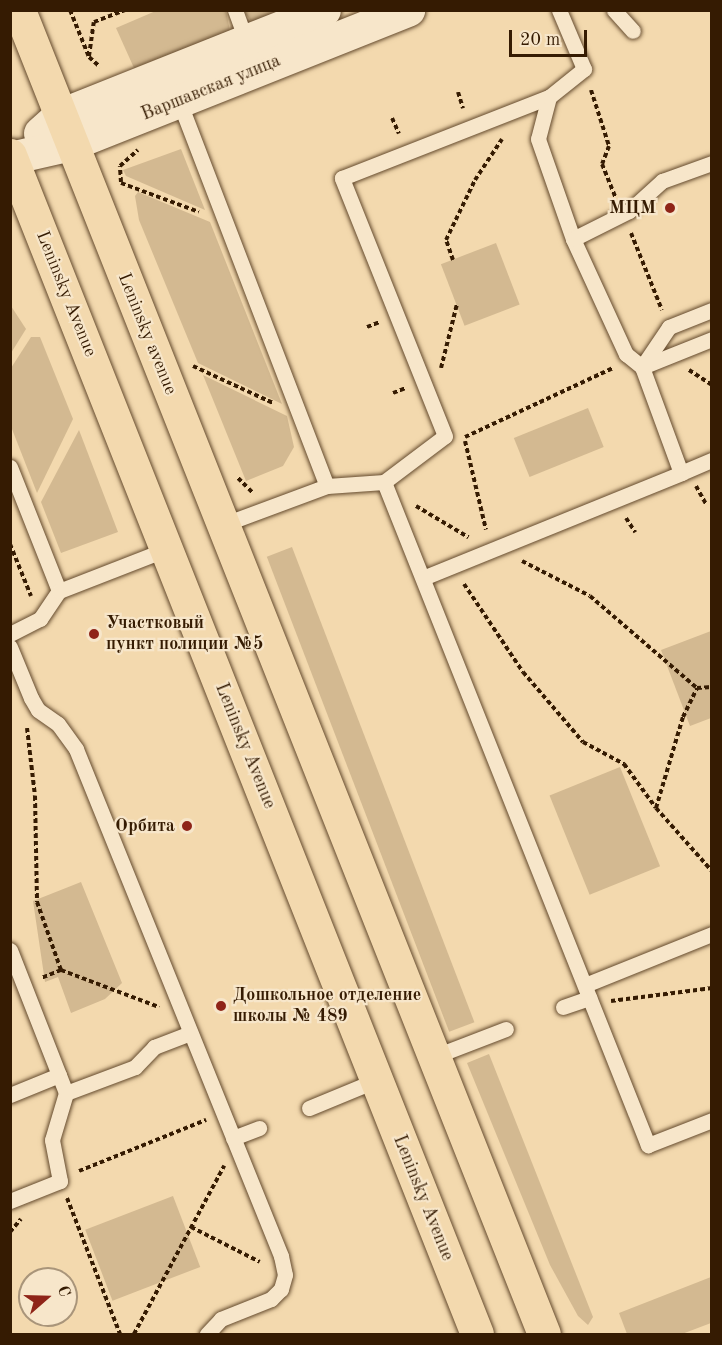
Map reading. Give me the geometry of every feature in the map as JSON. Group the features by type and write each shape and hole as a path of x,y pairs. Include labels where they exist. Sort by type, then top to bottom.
{"main road":[{"name":"Leninsky avenue","path":"19,10 433,1057"},
{"name":"Leninsky Avenue","path":"11,157 477,1335"},
{"path":"433,1057 543,1335"}],"street":[{"name":"Варшавская улица","path":"11,157 246,41 324,10"},
{"name":"Варшавская улица","path":"66,129 179,101 408,10"}],"lane":[{"path":"235,10 246,41"},
{"path":"614,10 633,31"},
{"path":"222,525 327,486 384,482 445,436 342,178 549,97 584,69 565,11"},
{"path":"549,97 538,139 573,239 626,354 642,367 681,473"},
{"path":"179,101 327,486"},
{"path":"573,239 629,211 662,181 711,163"},
{"path":"642,367 669,327 711,310"},
{"path":"642,367 711,339"},
{"path":"423,578 711,460"},
{"path":"10,467 59,591"},
{"path":"384,482 648,1145 711,1120"},
{"path":"10,634 40,619 59,591 167,549"},
{"path":"10,647 38,710 58,724 76,749 282,1256 285,1275 281,1289 271,1299 221,1319 207,1335"},
{"path":"563,1007 587,991 711,934"},
{"path":"10,951 66,1093 52,1140 60,1181 10,1201"},
{"path":"66,1093 135,1067 154,1047 187,1026"},
{"path":"433,1057 506,1029"},
{"path":"10,1095 59,1075"},
{"path":"309,1108 377,1080"},
{"path":"233,1138 259,1128"}],"path":[{"path":"70,10 89,57 94,22 124,10"},
{"path":"453,260 446,240 475,180 529,105"},
{"path":"123,195 119,184 120,166 138,150"},
{"path":"119,184 225,221"},
{"path":"432,404 457,304"},
{"path":"445,436 464,437 613,368 626,354"},
{"path":"189,355 197,376"},
{"path":"193,366 300,416"},
{"path":"464,437 491,549"},
{"path":"235,470 239,480 268,508"},
{"path":"384,482 452,530 590,596 697,688 711,687"},
{"path":"10,544 40,619"},
{"path":"453,565 523,672 583,742 624,764 656,808 711,870"},
{"path":"656,808 683,717 697,688"},
{"path":"38,710 26,718 35,796 37,902 61,970"},
{"path":"24,985 61,970 118,988 187,1026"},
{"path":"587,991 601,1002 711,988"},
{"path":"75,1173 208,1119"},
{"path":"134,1335 227,1159"},
{"path":"65,1192 120,1335"},
{"path":"191,1227 268,1266"}],"shaded area":[{"path":"158,10 226,11 230,31 134,68 116,28"},
{"path":"243,11 282,11 252,22"},
{"path":"181,149 205,210 126,176 123,170"},
{"path":"138,192 210,222 282,404 198,363 139,220 135,196"},
{"path":"496,243 520,305 465,326 441,264"},
{"path":"11,306 26,329 10,353"},
{"path":"31,337 40,337 73,419 37,493 10,424 11,368"},
{"path":"203,375 287,416 294,447 283,466 246,481"},
{"path":"588,408 604,447 530,477 514,438"},
{"path":"79,430 118,532 61,553 41,502"},
{"path":"292,547 474,1022 449,1032 267,557"},
{"path":"711,631 711,718 690,726 661,650"},
{"path":"620,767 660,866 590,895 550,795"},
{"path":"81,882 122,983 105,999 71,1013 58,977 45,982 33,901"},
{"path":"489,1054 593,1317 588,1325 578,1316 550,1265 467,1063"},
{"path":"173,1196 200,1267 112,1301 85,1230"},
{"path":"711,1277 711,1323 682,1334 627,1334 619,1313"}],"place":[{"name":"МЦМ","path":"670,208"},
{"name":"Участковый пункт полиции №5","path":"94,634"},
{"name":"Орбита","path":"187,826"},
{"name":"Дошкольное отделение школы № 489","path":"221,1006"}]}
